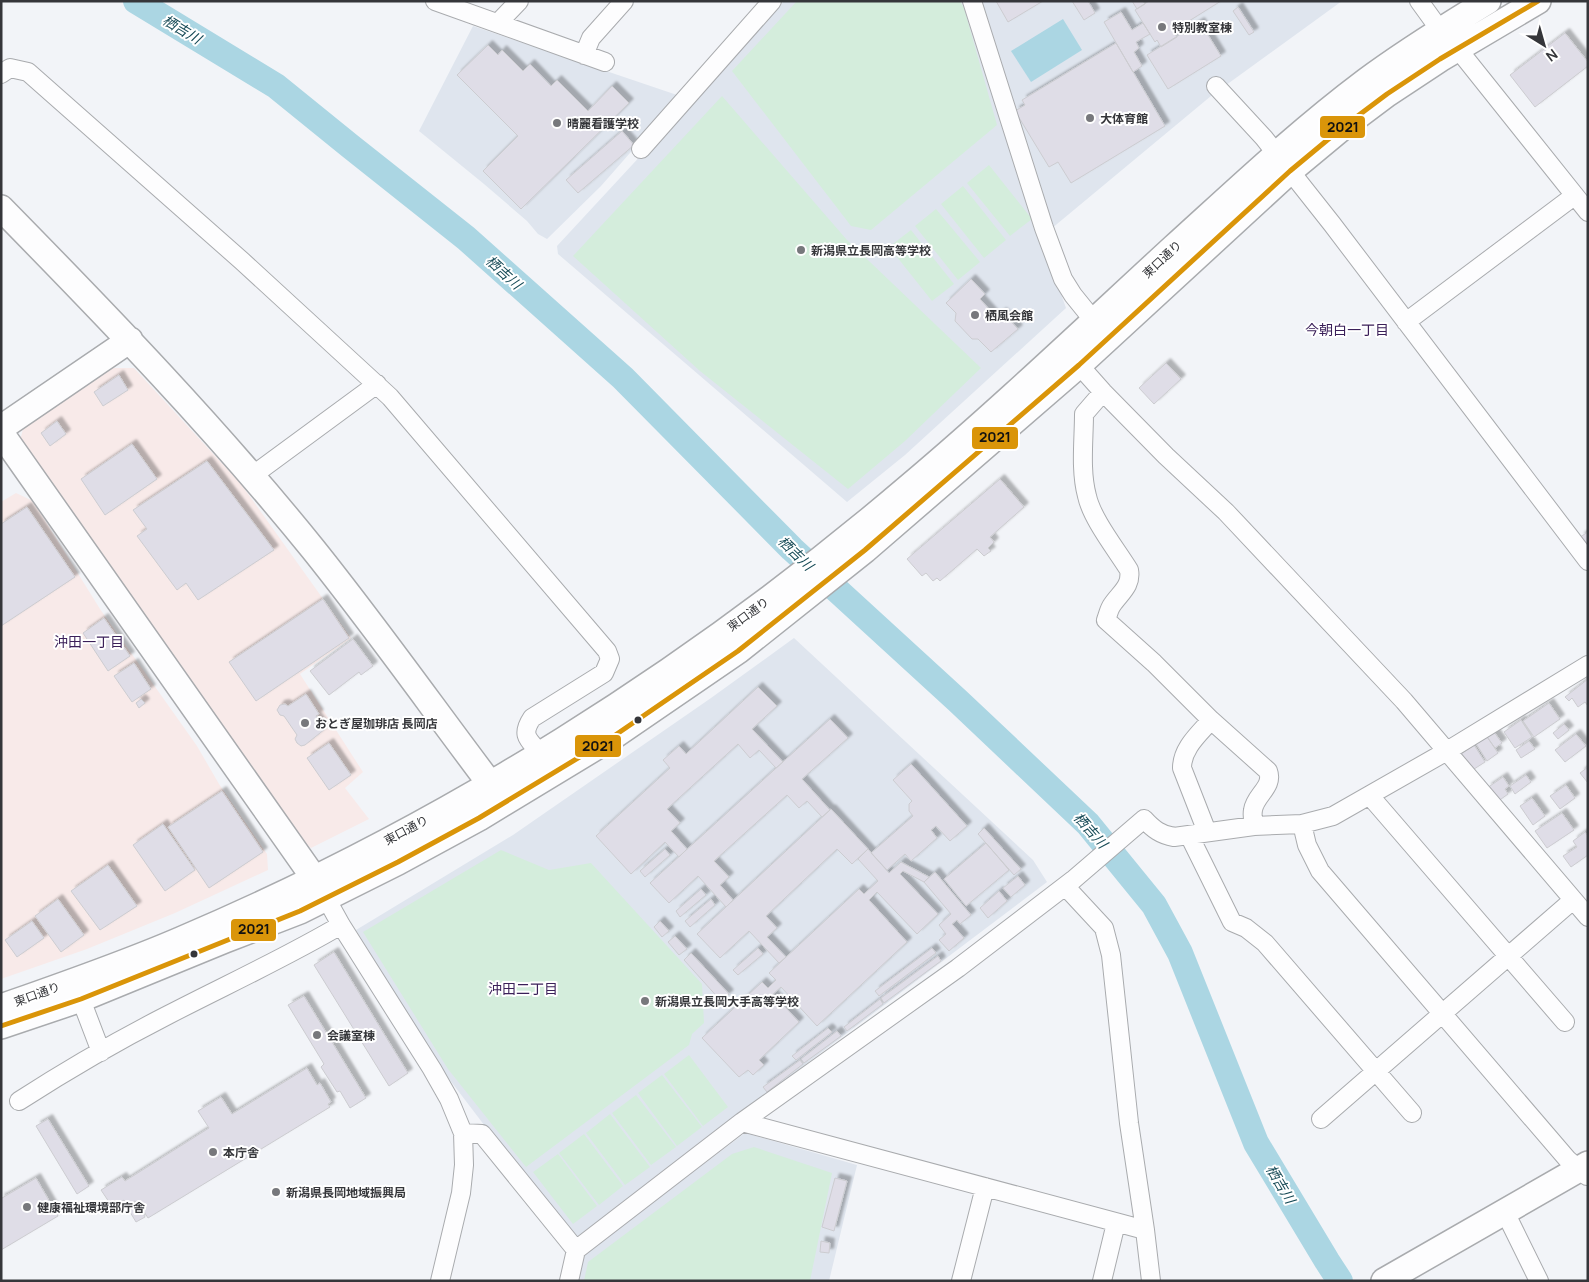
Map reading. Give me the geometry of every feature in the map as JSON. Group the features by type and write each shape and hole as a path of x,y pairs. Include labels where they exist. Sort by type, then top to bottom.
{"street":[{"path":"436,1 605,62"},
{"path":"498,24 519,1"},
{"path":"584,56 591,38 624,1"},
{"path":"641,149 772,1"},
{"path":"972,1 1044,228 1064,279 1073,295 1094,321"},
{"path":"1419,1 1588,212"},
{"name":"東口通り","path":"1449,39 1488,1"},
{"name":"東口通り","path":"498,794 541,754 673,668 786,600 858,543 910,486 1072,356 1283,162 1371,78 1449,39 1538,1"},
{"path":"1,74 10,68 28,72 242,261 377,384 607,651 610,659 604,673 532,718 526,728 526,736 541,754"},
{"path":"1216,86 1244,114 1332,224 1588,561"},
{"name":"東口通り","path":"1072,356 1094,321 1283,162"},
{"path":"1406,322 1574,196"},
{"path":"1,208 130,340 252,476 379,632 498,794"},
{"path":"1,428 130,340"},
{"path":"1072,356 1103,392 1166,456 1226,512 1404,701 1588,917"},
{"path":"252,476 377,384"},
{"path":"1103,392 1084,414 1086,494 1094,514 1129,570 1130,577 1126,587 1110,607 1106,620 1154,663 1211,720 1268,771 1270,777 1269,784 1253,808 1254,826"},
{"path":"1,433 320,888 449,1099 463,1133 464,1165 461,1193 440,1281"},
{"name":"東口通り","path":"1,1026 178,941 320,888 498,794 580,758 669,700 738,651 786,600"},
{"path":"569,1281 576,1250 742,1122 958,968 1069,883 1144,819 1154,829 1164,835 1174,837 1254,826 1302,824 1333,816 1447,751 1588,665"},
{"path":"1207,832 1182,768 1182,758 1193,740 1211,720"},
{"path":"1370,796 1565,1022"},
{"path":"1302,824 1307,845 1320,870 1568,1160 1585,1170"},
{"path":"1189,835 1232,922 1246,928 1266,943 1412,1113"},
{"path":"1069,883 1104,928 1111,955 1129,1123 1151,1281"},
{"path":"1321,1119 1573,900"},
{"path":"19,1101 166,1016 300,950 341,925"},
{"path":"77,990 101,1052"},
{"name":"東口通り","path":"1,1007 77,990"},
{"path":"742,1122 1145,1230"},
{"path":"463,1133 482,1134 576,1250"},
{"path":"1390,1277 1505,1212 1585,1170"},
{"path":"960,1281 985,1187"},
{"path":"1505,1212 1539,1281"},
{"path":"1102,1281 1116,1223"}],"shaded area":[{"name":"新潟県立長岡高等学校","path":"784,1 964,1 1037,227 1066,308 905,455 847,502 558,254 557,246"},
{"path":"979,1 1342,1 1211,96 1051,229"},
{"path":"473,26 680,96 601,186 547,239 538,234 527,221 419,131"},
{"path":"113,368 134,368 241,484 351,638 300,674 363,772 345,788 369,819 311,848 301,840 20,441 23,429"},
{"path":"16,493 33,501 100,609 197,746 219,784 267,854 268,870 175,913 87,949 1,979 1,502"},
{"name":"新潟県立長岡大手高等学校","path":"794,638 1033,860 1047,882 577,1237 567,1234 443,1071 356,930 513,835"},
{"path":"745,1133 857,1165 829,1281 575,1281 580,1257"}],"green space":[{"path":"797,1 960,1 964,8 997,125 871,230 851,226 732,71"},
{"path":"722,96 847,240 981,368 905,441 848,489 700,371 573,256"},
{"path":"989,165 1032,219 1010,236 967,183"},
{"path":"963,186 1006,240 984,258 941,204"},
{"path":"936,209 980,262 958,280 915,226"},
{"path":"911,230 954,284 932,301 889,247"},
{"path":"501,850 549,870 591,863 702,984 704,1023 692,1034 689,1045 526,1167 448,1069 363,932"},
{"path":"689,1055 728,1107 703,1126 664,1074"},
{"path":"662,1075 702,1127 677,1146 638,1093"},
{"path":"636,1095 676,1147 651,1165 612,1113"},
{"path":"610,1114 650,1167 625,1185 586,1133"},
{"path":"584,1134 623,1186 599,1205 559,1153"},
{"path":"754,1147 832,1173 810,1281 584,1281 588,1262 732,1154"},
{"path":"558,1154 597,1206 573,1224 533,1172"}],"water":[{"path":"1063,19 1082,50 1031,82 1011,51"}],"building":[{"path":"996,1 1043,1 1008,22"},
{"path":"1072,1 1088,1 1095,13 1084,20"},
{"path":"1132,1 1143,1 1145,4 1137,9"},
{"name":"特別教室棟","path":"1149,1 1221,1 1173,31 1177,37 1161,47 1157,40 1155,42 1135,10"},
{"path":"1238,7 1254,32 1249,35 1233,11"},
{"path":"1121,12 1132,30 1143,23 1150,34 1136,42 1139,48 1134,52 1142,66 1133,72 1104,22"},
{"path":"1200,22 1221,56 1168,89 1147,55"},
{"path":"1565,33 1588,62 1588,66 1535,107 1510,75"},
{"name":"大体育館","path":"1116,43 1165,126 1071,183 1058,162 1049,167 1015,111 1025,105 1022,100"},
{"name":"晴麗看護学校","path":"488,45 498,55 502,50 523,71 530,64 551,86 557,80 588,111 612,86 629,103 521,209 483,171 518,136 457,75"},
{"path":"622,131 634,145 578,193 566,180"},
{"name":"栖風会館","path":"971,279 985,294 980,299 996,317 1002,312 1018,329 991,352 978,339 972,339 955,321 956,313 946,303"},
{"path":"1166,363 1181,379 1154,404 1139,388"},
{"path":"119,375 128,390 103,406 94,392"},
{"path":"57,421 66,434 50,446 41,433"},
{"path":"132,444 157,479 105,515 81,479"},
{"path":"207,461 274,550 198,600 186,583 177,590 137,536 147,529 133,510"},
{"path":"1000,479 1024,507 990,537 994,542 988,548 991,551 984,556 977,549 940,581 937,578 933,581 926,573 922,576 907,559"},
{"path":"27,507 75,577 1,626 1,524"},
{"path":"1588,532 1588,547 1580,537"},
{"path":"323,599 349,638 256,701 229,662"},
{"path":"104,618 130,656 108,671 83,633"},
{"path":"353,639 373,666 361,675 359,672 329,695 310,671"},
{"path":"134,663 151,689 132,702 114,676"},
{"path":"1588,679 1588,706 1585,702 1578,707 1572,698 1569,701 1565,697"},
{"path":"758,687 777,706 752,729 783,762 776,768 759,750 750,758 738,744 667,809 680,823 671,831 687,849 679,857 665,842 631,874 596,836 670,768 663,760 679,746 686,754"},
{"name":"おとぎ屋珈琲店 長岡店","path":"306,694 319,714 316,716 325,729 301,746 295,739 297,735 284,716 280,715 277,710 280,705 285,704 288,706"},
{"path":"141,699 145,703 139,708 136,703"},
{"path":"1549,703 1560,719 1534,737 1523,721"},
{"path":"830,719 848,738 802,779 830,810 822,817 807,801 799,808 787,795 714,861 729,877 720,885 733,900 726,907 698,876 669,903 650,883"},
{"path":"1521,720 1532,737 1515,748 1504,732"},
{"path":"1564,724 1569,730 1558,739 1553,733"},
{"path":"1494,732 1502,743 1495,748 1487,737"},
{"path":"1576,734 1586,746 1565,762 1555,750"},
{"path":"1486,735 1498,753 1487,761 1475,742"},
{"path":"1529,741 1535,749 1521,758 1516,750"},
{"path":"329,743 351,775 329,790 307,758"},
{"path":"1474,745 1485,762 1471,771 1460,755"},
{"path":"911,764 967,826 950,841 936,826 931,830 937,838 911,861 905,854 887,870 871,853 913,816 909,811 909,804 912,801 893,780"},
{"path":"1588,767 1588,783 1580,773"},
{"path":"1526,775 1531,782 1515,794 1510,786"},
{"path":"1503,777 1509,786 1505,789 1508,794 1497,802 1487,788"},
{"path":"1566,785 1575,798 1560,809 1550,796"},
{"path":"222,791 263,852 209,888 168,827"},
{"path":"1532,798 1545,816 1533,825 1520,806"},
{"path":"831,809 868,849 852,864 837,849 766,916 777,928 767,937 786,957 779,963 749,931 720,958 697,934"},
{"path":"1562,813 1574,830 1547,848 1535,831"},
{"path":"163,824 195,870 165,891 133,845"},
{"path":"984,828 1021,869 1014,875 978,834"},
{"path":"1585,832 1588,836 1588,855 1571,867 1563,856 1577,847 1573,841"},
{"path":"986,843 1009,870 966,906 944,879"},
{"path":"665,849 670,855 645,877 640,871"},
{"path":"868,849 889,873 901,862 929,877 924,882 903,871 900,874 938,914 917,934 877,892 869,900 907,942 817,1026 781,987 773,994 799,1022 759,1060 764,1065 753,1075 748,1070 739,1077 702,1038 762,982 768,988 776,980 769,973 859,889 864,894 878,881 858,859"},
{"path":"108,865 137,906 100,930 71,891"},
{"path":"935,872 971,915 960,924 957,920 952,924 964,938 949,951 939,940 946,934 939,925 951,914 924,882"},
{"path":"1018,876 1025,885 1011,897 1003,888"},
{"path":"701,889 706,895 680,917 676,911"},
{"path":"999,891 1007,901 988,918 980,908"},
{"path":"58,899 84,935 61,952 35,916"},
{"path":"711,899 715,905 690,927 685,921"},
{"path":"32,921 44,938 17,957 5,940"},
{"path":"660,921 669,931 662,937 654,927"},
{"path":"675,936 687,949 679,955 668,942"},
{"path":"758,948 763,954 738,975 733,970"},
{"path":"932,948 936,953 879,996 875,991"},
{"path":"334,952 408,1073 389,1086 314,965"},
{"path":"691,953 729,994 721,1001 684,960"},
{"path":"938,956 941,961 884,1003 881,998"},
{"name":"会議室棟","path":"304,996 366,1098 350,1108 340,1091 337,1092 321,1067 324,1064 288,1005"},
{"path":"880,999 883,1004 847,1031 844,1027"},
{"path":"828,1028 832,1032 796,1060 792,1056"},
{"path":"837,1031 841,1036 804,1063 801,1059"},
{"path":"800,1060 803,1064 767,1092 763,1087"},
{"name":"本庁舎","path":"307,1068 317,1085 320,1083 331,1102 328,1104 330,1107 148,1218 138,1202 137,1204 135,1201 133,1202 136,1206 138,1205 145,1217 136,1222 130,1212 131,1209 124,1200 113,1208 101,1190 122,1177 125,1181 209,1128 198,1111 221,1097 232,1114"},
{"path":"48,1119 89,1186 77,1194 36,1126"},
{"name":"健康福祉環境部庁舎","path":"36,1178 58,1216 1,1250 1,1197"},
{"path":"835,1178 847,1181 834,1231 822,1227"},
{"path":"821,1241 830,1243 829,1253 820,1252"}],"waterway":[{"name":"栖吉川","path":"136,1 276,86 466,238 623,378 792,549 958,701 1088,824 1154,905 1180,953 1256,1143 1340,1281"}],"transit line":[{"name":"2021","path":"1,1026 81,999 300,911 398,862 479,818 611,738 738,651 865,550 1079,365 1290,171 1343,127 1387,94 1440,59 1538,1"}],"place":[{"name":"特別教室棟","path":"1162,27"},
{"name":"大体育館","path":"1090,118"},
{"name":"晴麗看護学校","path":"557,123"},
{"name":"新潟県立長岡高等学校","path":"801,250"},
{"name":"栖風会館","path":"975,315"},
{"name":"おとぎ屋珈琲店 長岡店","path":"305,723"},
{"name":"新潟県立長岡大手高等学校","path":"645,1001"},
{"name":"会議室棟","path":"317,1035"},
{"name":"本庁舎","path":"213,1152"},
{"name":"新潟県長岡地域振興局","path":"276,1192"},
{"name":"健康福祉環境部庁舎","path":"27,1207"}],"district":[{"name":"今朝白一丁目","path":"1347,329"},
{"name":"沖田一丁目","path":"89,641"},
{"name":"沖田二丁目","path":"523,988"}]}
